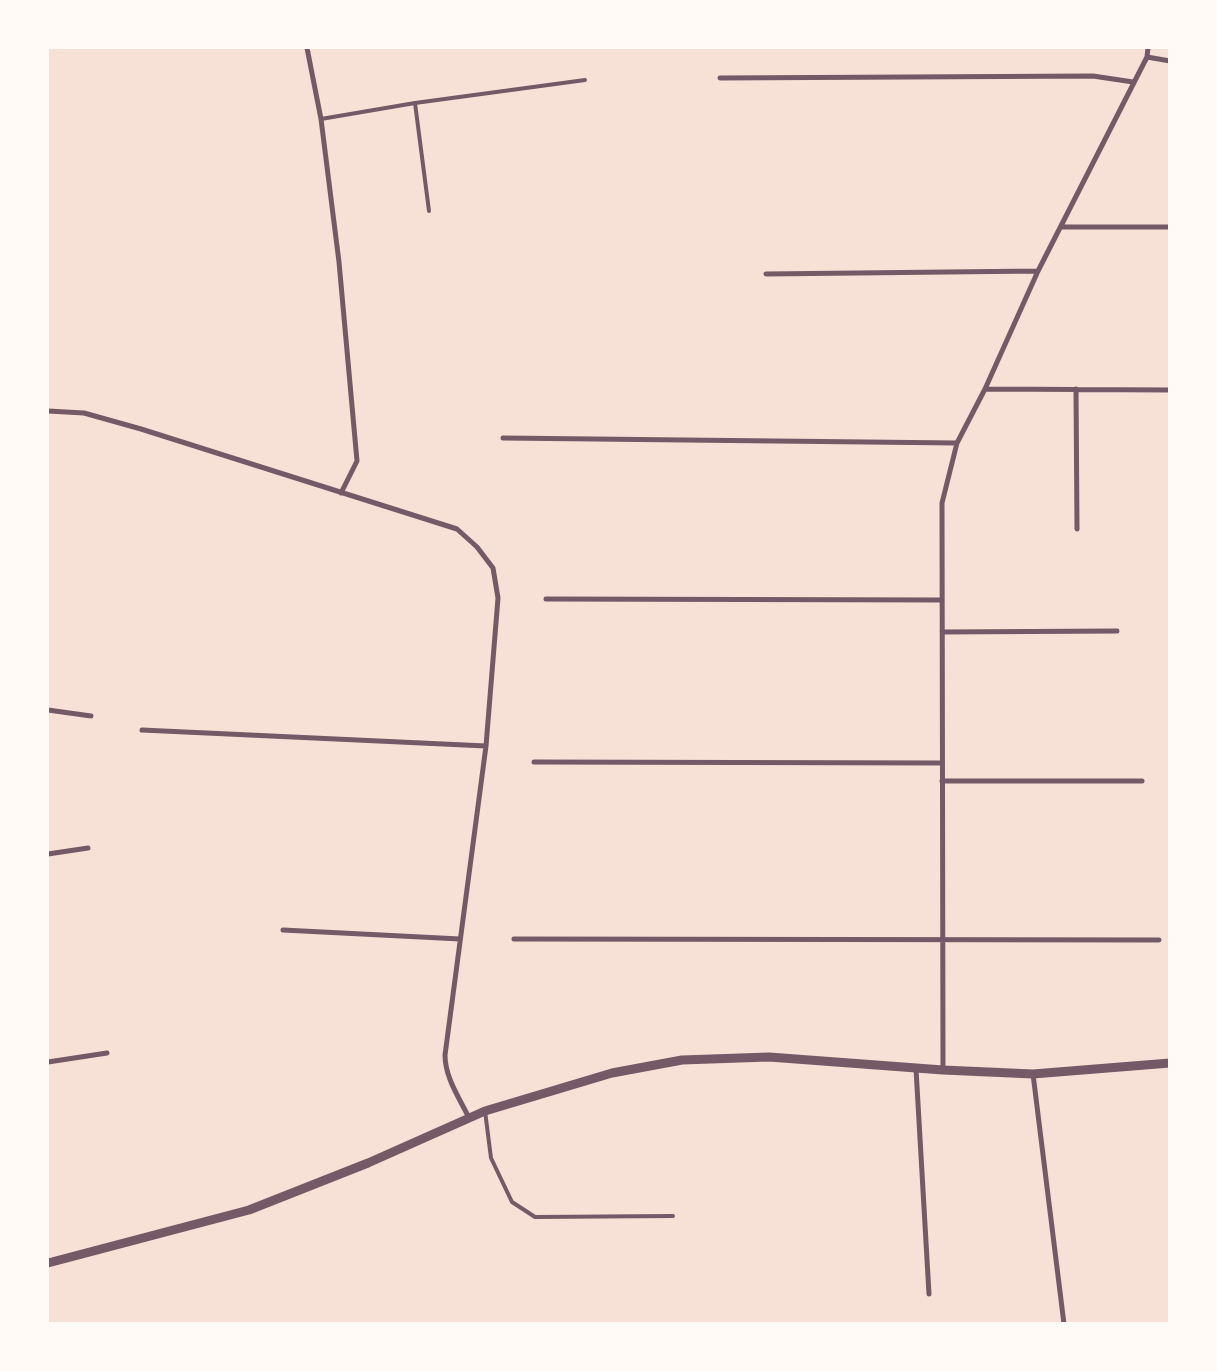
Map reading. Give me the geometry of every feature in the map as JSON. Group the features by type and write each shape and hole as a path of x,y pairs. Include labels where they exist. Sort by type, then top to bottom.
{"street":[{"path":"307,48 321,119 339,262 356,461 340,493"},
{"path":"943,1070 942,503 957,443 985,389 1038,271 1147,57 1148,48"},
{"path":"1147,57 1170,61"},
{"path":"720,78 1093,76 1134,82"},
{"path":"1061,227 1170,227"},
{"path":"766,274 1038,271"},
{"path":"985,389 1170,390"},
{"path":"1076,390 1077,528"},
{"path":"48,411 94,416 457,529 477,547 494,568 498,598 486,746 445,1066 469,1118"},
{"path":"502,438 957,443"},
{"path":"546,599 942,600"},
{"path":"942,632 1117,631"},
{"path":"48,710 91,716"},
{"path":"142,730 486,746"},
{"path":"534,762 942,763"},
{"path":"942,781 1142,782"},
{"path":"48,854 88,848"},
{"path":"283,930 460,939"},
{"path":"514,939 1159,940"},
{"path":"48,1062 107,1053"},
{"path":"48,1263 249,1210 368,1163 485,1110 612,1072 682,1060 769,1057 916,1069 1033,1074 1170,1063"},
{"path":"916,1069 929,1294"},
{"path":"1033,1074 1064,1324"}],"lane":[{"path":"321,119 414,103 585,80"},
{"path":"414,103 429,211"},
{"path":"485,1110 491,1158 512,1202 535,1217 674,1216"}]}
